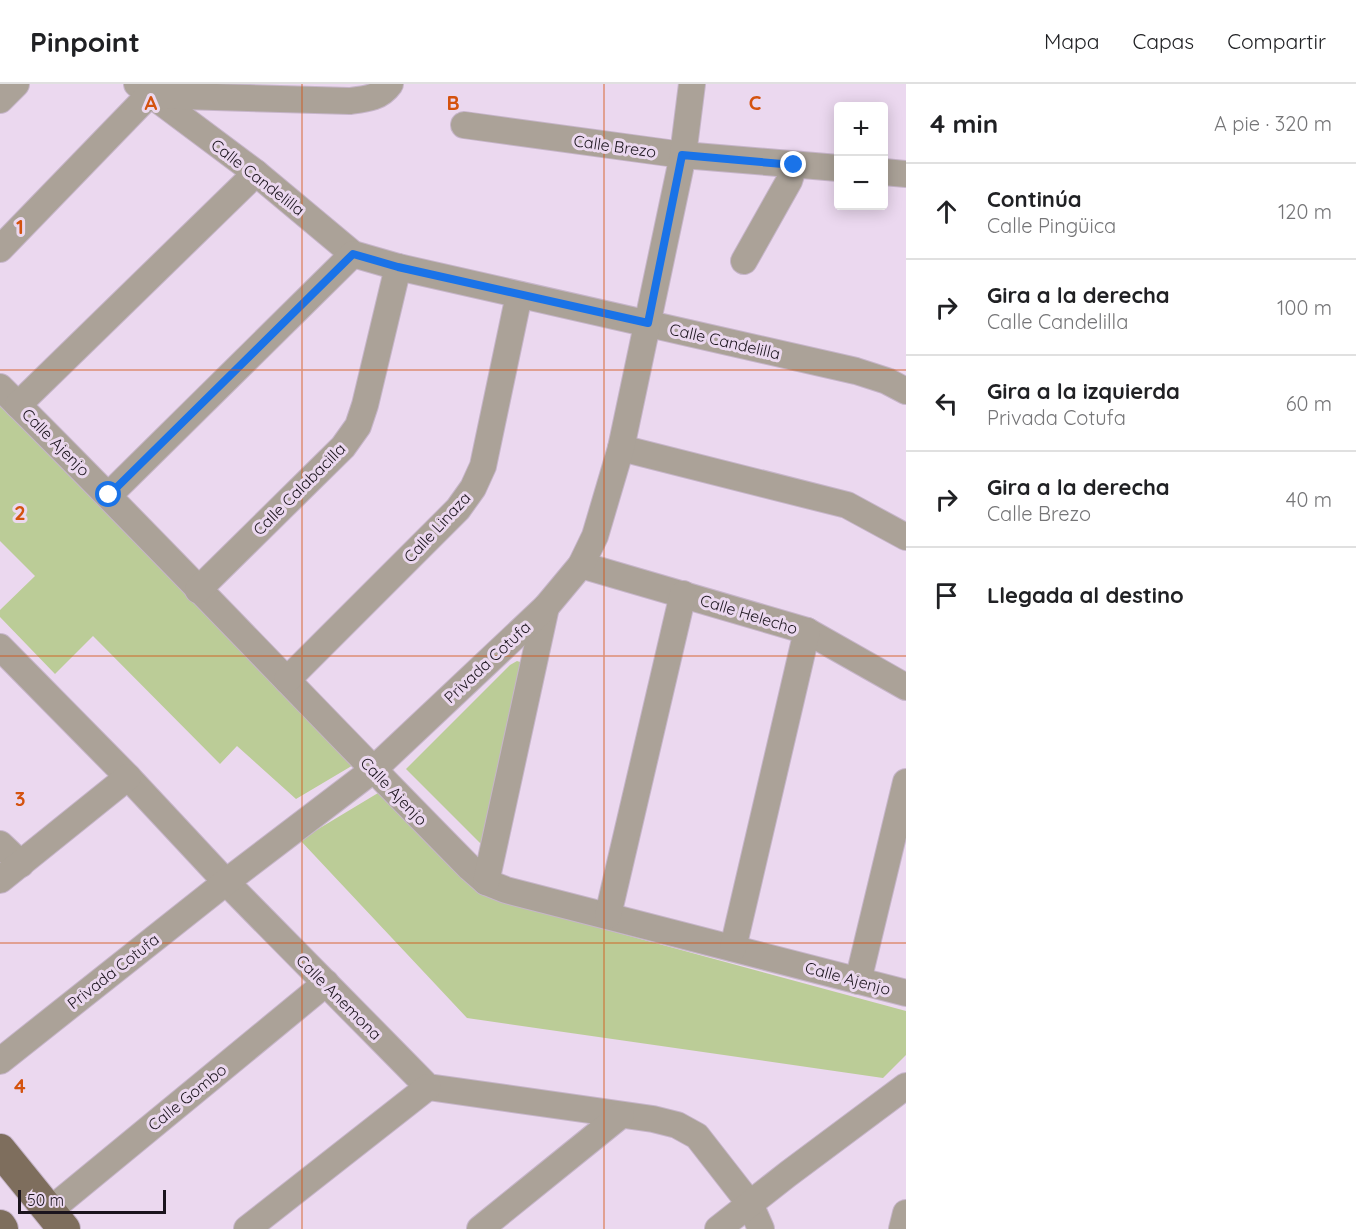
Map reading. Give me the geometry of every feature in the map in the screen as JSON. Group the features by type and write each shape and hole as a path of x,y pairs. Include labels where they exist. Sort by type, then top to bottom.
{"main road":[{"path":"0,1150 56,1220"}],"street":[{"path":"0,100 16,84"},
{"path":"0,249 143,89 350,101 369,99 384,92 390,84"},
{"name":"Privada Cotufa","path":"0,1061 226,882 373,770 546,607 581,565 596,536 621,448 682,155 692,84"},
{"name":"Calle Candelilla","path":"143,89 256,173 353,254 398,267 856,371 887,381 906,391"},
{"name":"Calle Brezo","path":"464,125 682,155 834,168"},
{"path":"744,261 789,182 794,165"},
{"path":"888,172 906,174"},
{"path":"18,405 256,173"},
{"path":"109,495 353,254"},
{"name":"Calle Calabacilla","path":"198,590 343,447 357,426 365,405 398,267"},
{"name":"Calle Linaza","path":"287,680 458,509 473,488 483,466 519,295"},
{"name":"Calle Ajenjo","path":"0,387 109,495 373,770 486,882 506,890 906,993"},
{"path":"621,448 847,505 906,537"},
{"name":"Calle Helecho","path":"581,565 807,632 906,687"},
{"path":"608,915 682,594"},
{"path":"486,882 546,607"},
{"path":"733,948 807,632"},
{"name":"Calle Anemona","path":"0,647 128,777 226,882 428,1087"},
{"path":"0,880 128,777"},
{"path":"858,981 906,782"},
{"path":"0,844 21,864"},
{"name":"Calle Gombo","path":"56,1220 326,983"},
{"path":"718,1229 906,1086"},
{"path":"247,1229 428,1087 653,1119 677,1125 697,1136 750,1204 761,1229"},
{"path":"480,1229 621,1115"},
{"path":"902,1229 906,1213"}],"green space":[{"path":"0,405 355,764 296,799 237,746 220,764 93,636 55,674 0,617 0,610 35,576 0,541"},
{"path":"517,661 523,663 481,844 406,769 510,665"},
{"path":"383,790 497,900 906,1011 906,1055 883,1078 467,1018 300,840"}],"route":[{"path":"109,495 353,254 398,267 648,323 682,155 794,165"}]}
